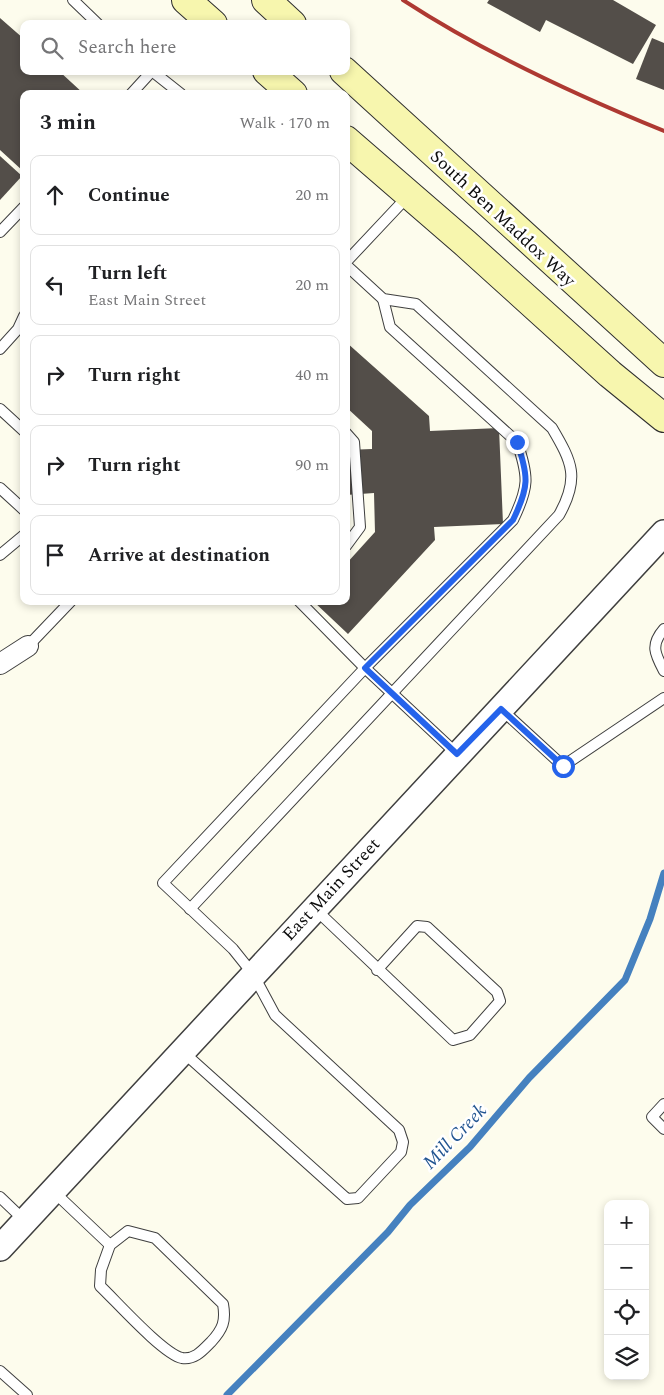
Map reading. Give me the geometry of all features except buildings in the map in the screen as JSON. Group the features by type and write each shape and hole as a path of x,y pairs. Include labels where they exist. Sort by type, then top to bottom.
{"main road":[{"path":"266,0 288,20"},
{"path":"272,75 288,90"},
{"name":"South Ben Maddox Way","path":"348,75 664,363"},
{"path":"350,143 410,194 610,374 664,418"}],"street":[{"name":"East Main Street","path":"0,1248 664,533"},
{"path":"0,664 28,646"}],"lane":[{"path":"73,0 94,20"},
{"path":"135,90 148,75"},
{"path":"157,75 176,90"},
{"path":"350,259 410,194"},
{"path":"0,232 20,211"},
{"path":"182,1051 347,1199 358,1198 401,1152 404,1142 399,1130 275,1015 253,974 234,949 163,883 365,668 513,520 525,495 526,469 517,442 390,327 383,299 350,267"},
{"path":"190,909 559,515 569,498 573,477 568,454 552,428 416,304 383,299"},
{"path":"0,349 20,325"},
{"path":"0,409 20,427"},
{"path":"350,438 354,442 360,527 350,541"},
{"path":"0,488 20,506"},
{"path":"0,555 20,538"},
{"path":"28,646 67,605"},
{"path":"304,605 365,668 457,754"},
{"path":"664,629 654,642 654,653 664,671"},
{"path":"501,709 563,766 664,698"},
{"path":"314,908 377,970 453,1040 470,1035 500,1001 497,992 427,927 417,926 413,929 377,970"},
{"path":"664,1104 652,1117 664,1129"},
{"path":"53,1190 110,1245"},
{"path":"0,1198 25,1221"},
{"path":"128,1231 155,1238 223,1304 225,1316 222,1330 197,1356 182,1358 166,1349 100,1286 101,1270 110,1245 128,1231"},
{"path":"0,1371 27,1395"}],"waterway":[{"name":"Mill Creek","path":"227,1395 388,1232 410,1205 470,1147 529,1078 625,980 650,919 664,873"}],"railway":[{"path":"403,0 433,19 530,72 664,131"}],"route":[{"path":"517,442 526,469 525,495 513,520 365,668 457,754 501,709 563,766"}]}
